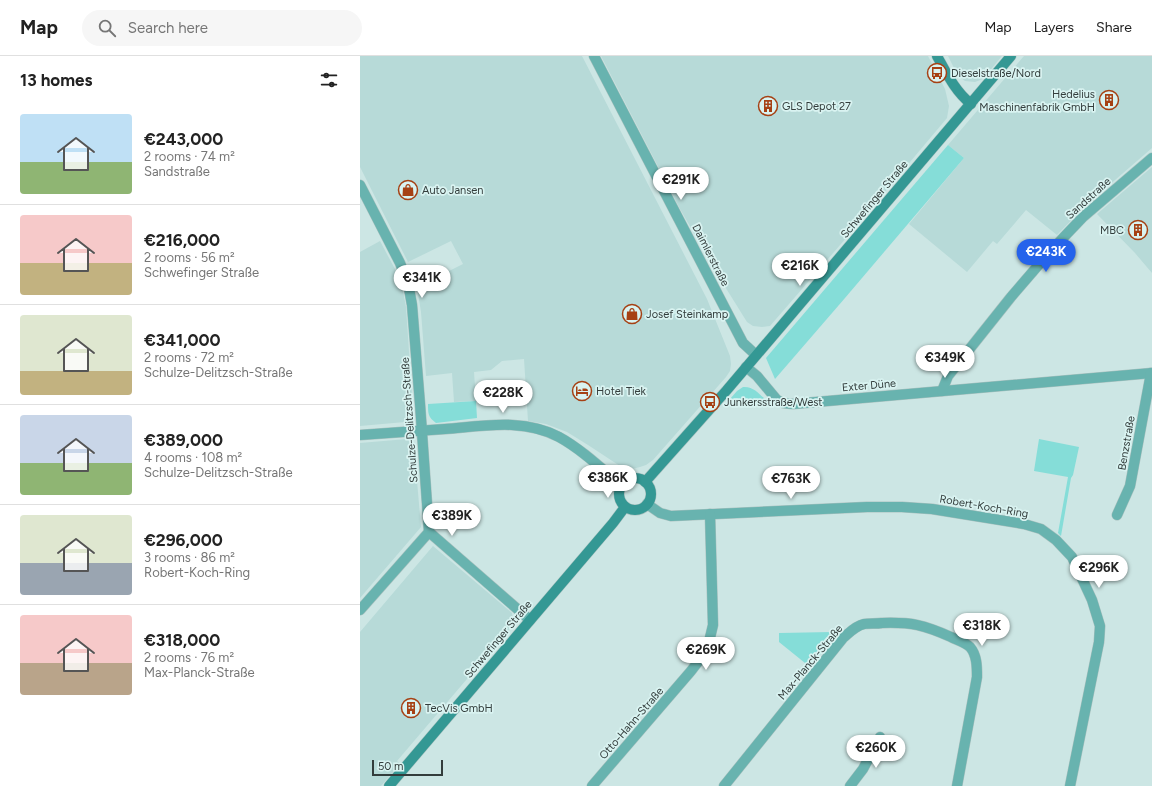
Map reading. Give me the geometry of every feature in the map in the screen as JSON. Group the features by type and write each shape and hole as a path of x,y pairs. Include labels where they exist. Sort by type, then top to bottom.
{"street":[{"name":"Daimlerstraße","path":"594,56 743,343 756,355"},
{"path":"937,56 954,86 971,104"},
{"name":"Schwefinger Straße","path":"645,482 726,391 1011,56"},
{"name":"Sandstraße","path":"942,391 948,376 1042,261 1083,216 1152,158"},
{"name":"Schulze-Delitzsch-Straße","path":"360,185 400,263 408,284 412,305 429,532"},
{"name":"Exter Düne","path":"746,367 757,376 777,400 793,404 1152,373"},
{"name":"Benzstraße","path":"1117,515 1130,486 1152,373"},
{"path":"360,435 502,424 532,428 548,432 559,437 588,457 622,486"},
{"path":"635,478 645,482 648,486 650,495 647,504 634,510 625,507 619,496 622,486 630,479 635,478"},
{"name":"Robert-Koch-Ring","path":"647,504 660,513 671,516 867,507 902,507 1024,524 1041,529 1056,540 1072,557 1092,600 1100,626 1099,642 1070,786"},
{"name":"Schwefinger Straße","path":"389,786 625,507"},
{"name":"Otto-Hahn-Straße","path":"592,786 691,671 708,646 712,634 713,613 710,514"},
{"path":"360,610 429,532 530,620"},
{"name":"Max-Planck-Straße","path":"724,786 843,638 854,629 864,624 901,623 921,625 965,643 971,648 974,655 977,665 977,677 957,786"},
{"path":"850,786 863,769 880,737"}],"shaded area":[{"path":"360,56 582,56 707,299 730,356 730,371 726,377 653,460 646,465 632,469 620,466 567,432 546,424 528,421 524,359 502,361 491,370 474,372 476,401 454,402 452,373 426,376 421,312 417,287 463,264 451,241 408,262 360,167"},
{"path":"601,56 928,56 945,89 949,106 947,118 770,326 753,326 747,322 680,209"},
{"path":"948,56 1002,56 983,79 975,82 965,81 960,77"},
{"path":"1024,56 1152,56 1152,148 1085,206 1057,235 1026,210 997,244 993,241 967,272 909,224 964,158 948,145"},
{"path":"948,145 964,158 775,379 766,358"},
{"name":"MBC","path":"1152,167 1152,273 1135,253 1097,214"},
{"path":"380,241 396,271 403,291 406,307 413,411 411,417 405,422 360,426 360,252"},
{"path":"743,387 751,388 769,402 723,407 737,391"},
{"path":"476,401 477,418 436,423 429,415 428,404"},
{"path":"407,439 414,446 421,527 360,598 360,443"},
{"path":"1039,439 1079,447 1071,478 1061,536 1058,533 1068,477 1034,471"},
{"path":"433,546 512,613 513,625 397,761 400,764 381,786 360,786 360,632"},
{"path":"832,632 835,636 810,667 779,642 779,633"}],"place":[{"name":"Dieselstraße/Nord","path":"937,73"},
{"name":"Hedelius Maschinenfabrik GmbH","path":"1109,100"},
{"name":"GLS Depot 27","path":"768,106"},
{"name":"Auto Jansen","path":"408,190"},
{"name":"MBC","path":"1138,230"},
{"name":"Josef Steinkamp","path":"632,314"},
{"name":"Hotel Tiek","path":"582,391"},
{"name":"Junkersstraße/West","path":"710,402"},
{"name":"TecVis GmbH","path":"411,708"}]}
